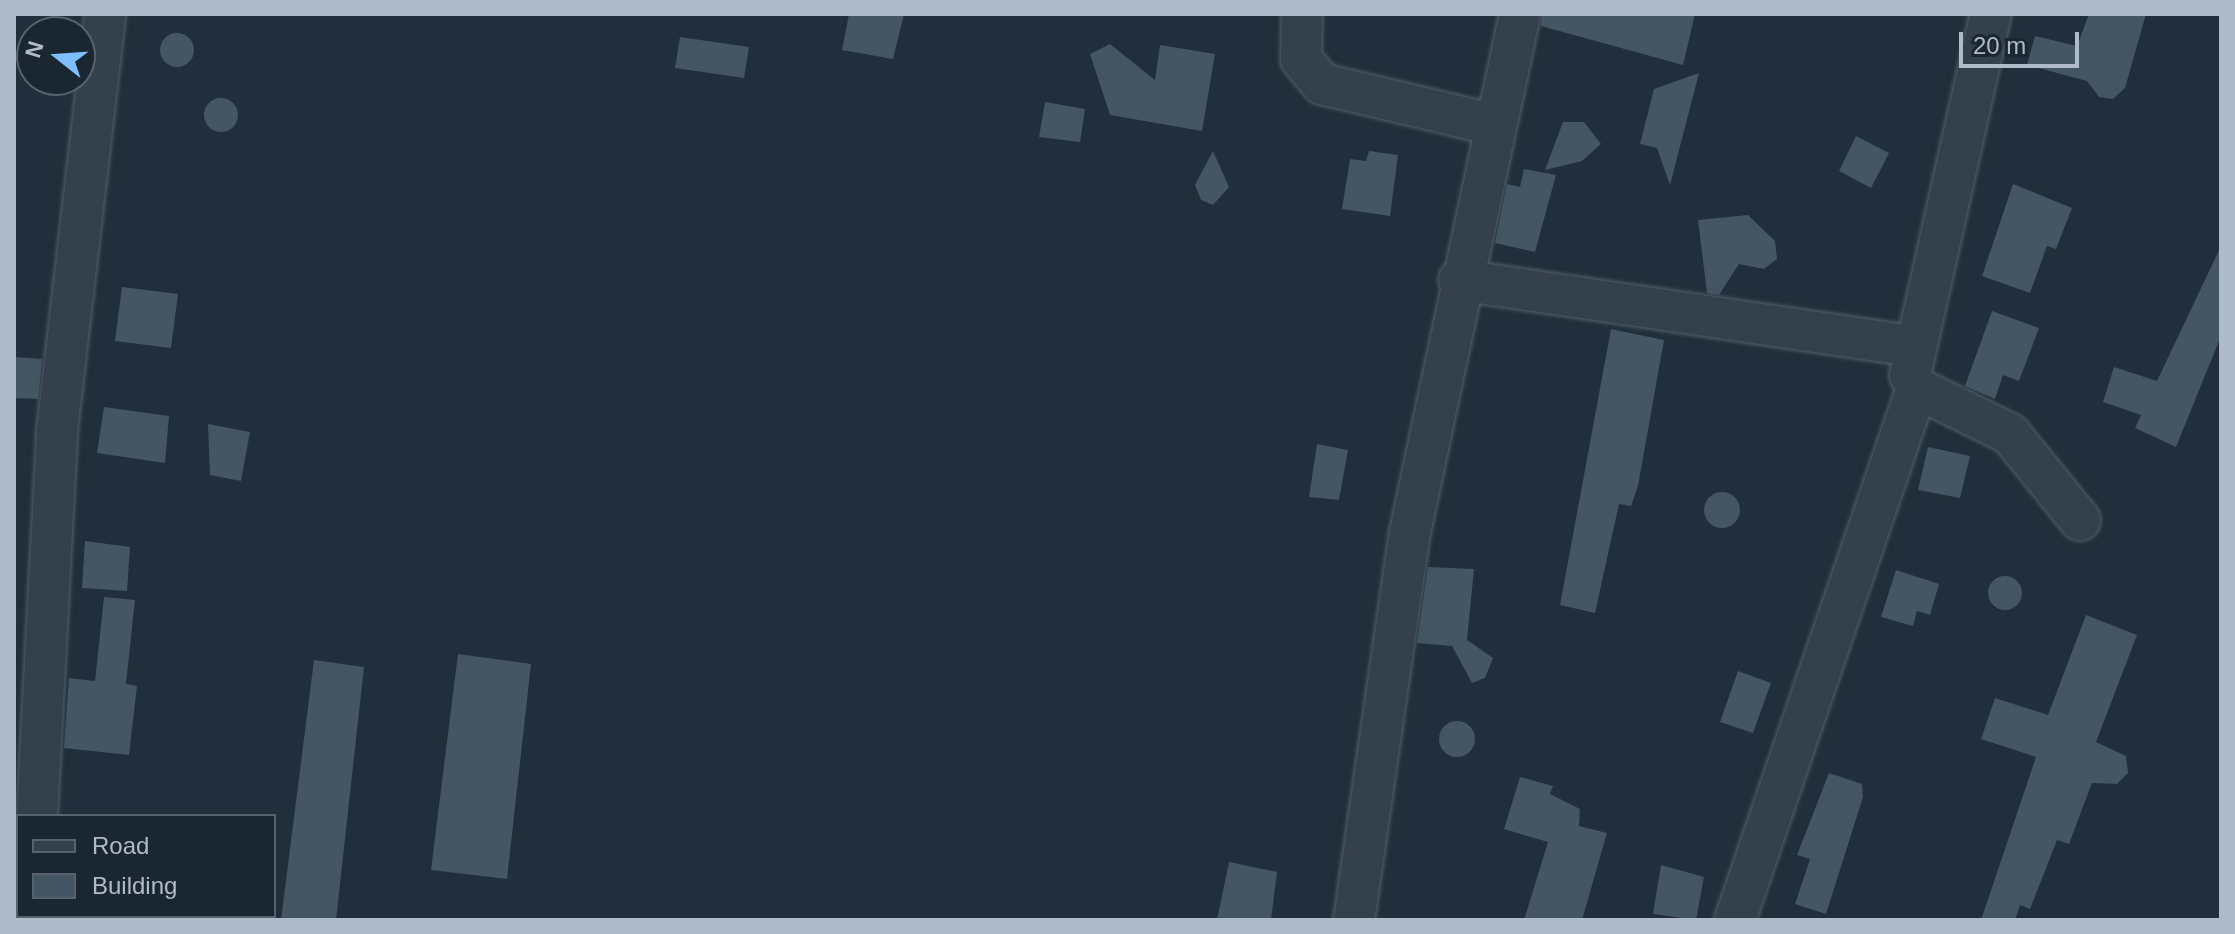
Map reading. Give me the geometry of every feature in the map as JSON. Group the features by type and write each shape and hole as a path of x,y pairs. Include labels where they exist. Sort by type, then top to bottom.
{"street":[{"path":"37,814 57,431 105,14"},
{"path":"1302,14 1301,59 1322,84 1495,125"},
{"path":"1354,920 1410,532 1459,280 1520,14"},
{"path":"1991,14 1910,375 1917,388 2010,434 2080,520"},
{"path":"1459,280 1916,347"},
{"path":"1735,920 1917,388"}],"building":[{"path":"849,14 904,14 893,59 842,50"},
{"path":"1542,14 1695,14 1683,65 1541,26"},
{"path":"2089,14 2146,14 2125,88 2113,99 2099,97 2087,81 2027,65 2035,36 2077,46"},
{"path":"177,33 189,38 194,50 189,62 177,67 165,62 160,50 165,38"},
{"path":"680,37 749,47 744,78 675,68"},
{"path":"1110,44 1155,80 1160,45 1215,54 1202,131 1110,115 1090,54"},
{"path":"1699,73 1670,185 1657,148 1640,144 1654,89"},
{"path":"221,98 233,103 238,115 233,127 221,132 209,127 204,115 209,103"},
{"path":"1045,102 1085,109 1080,142 1039,137"},
{"path":"1563,122 1584,122 1601,144 1582,161 1545,170"},
{"path":"1856,136 1889,153 1871,188 1839,171"},
{"path":"1213,151 1229,187 1213,205 1201,200 1195,185"},
{"path":"1369,151 1398,155 1390,216 1342,209 1350,159 1366,161"},
{"path":"1524,169 1556,175 1535,252 1495,243 1507,184 1520,187"},
{"path":"2013,184 2072,208 2056,249 2047,246 2030,293 1982,276"},
{"path":"1748,215 1775,241 1777,259 1764,269 1739,264 1719,295 1707,293 1698,220"},
{"path":"2221,246 2221,336 2176,447 2135,428 2141,415 2103,402 2114,367 2157,381"},
{"path":"122,287 178,294 171,348 115,341"},
{"path":"1992,311 2039,328 2019,381 2003,375 1995,399 1965,386"},
{"path":"1611,329 1664,340 1638,486 1631,506 1619,504 1595,613 1560,605"},
{"path":"14,357 42,359 38,399 14,398"},
{"path":"104,407 169,416 165,463 97,453"},
{"path":"208,424 250,432 241,481 210,475"},
{"path":"1317,444 1348,450 1339,500 1309,497"},
{"path":"1928,447 1970,456 1960,498 1918,490"},
{"path":"1722,492 1735,497 1740,510 1735,523 1722,528 1709,523 1704,510 1709,497"},
{"path":"85,541 130,547 127,591 82,588"},
{"path":"1428,567 1474,569 1467,640 1493,658 1485,678 1472,683 1452,646 1417,643"},
{"path":"1896,570 1939,584 1930,615 1917,611 1913,626 1881,617"},
{"path":"2005,576 2017,581 2022,593 2017,605 2005,610 1993,605 1988,593 1993,581"},
{"path":"104,597 135,600 126,684 137,686 129,755 64,748 69,678 95,681"},
{"path":"2086,615 2137,635 2096,742 2126,756 2128,773 2117,784 2092,783 2069,844 2057,840 2030,909 2020,905 2015,920 1981,920 2036,757 1981,739 1995,698 2048,715"},
{"path":"458,654 531,664 507,879 431,870"},
{"path":"314,660 364,667 336,920 281,920"},
{"path":"1738,671 1771,683 1753,733 1720,722"},
{"path":"1457,721 1469,727 1475,739 1469,751 1457,757 1445,751 1439,739 1445,727"},
{"path":"1829,773 1862,784 1863,797 1826,914 1795,904 1810,859 1797,855"},
{"path":"1520,777 1553,786 1550,794 1580,809 1579,826 1607,833 1582,920 1524,920 1548,842 1504,829"},
{"path":"1229,862 1277,872 1271,920 1217,920"},
{"path":"1661,865 1704,877 1696,920 1653,914"}]}
